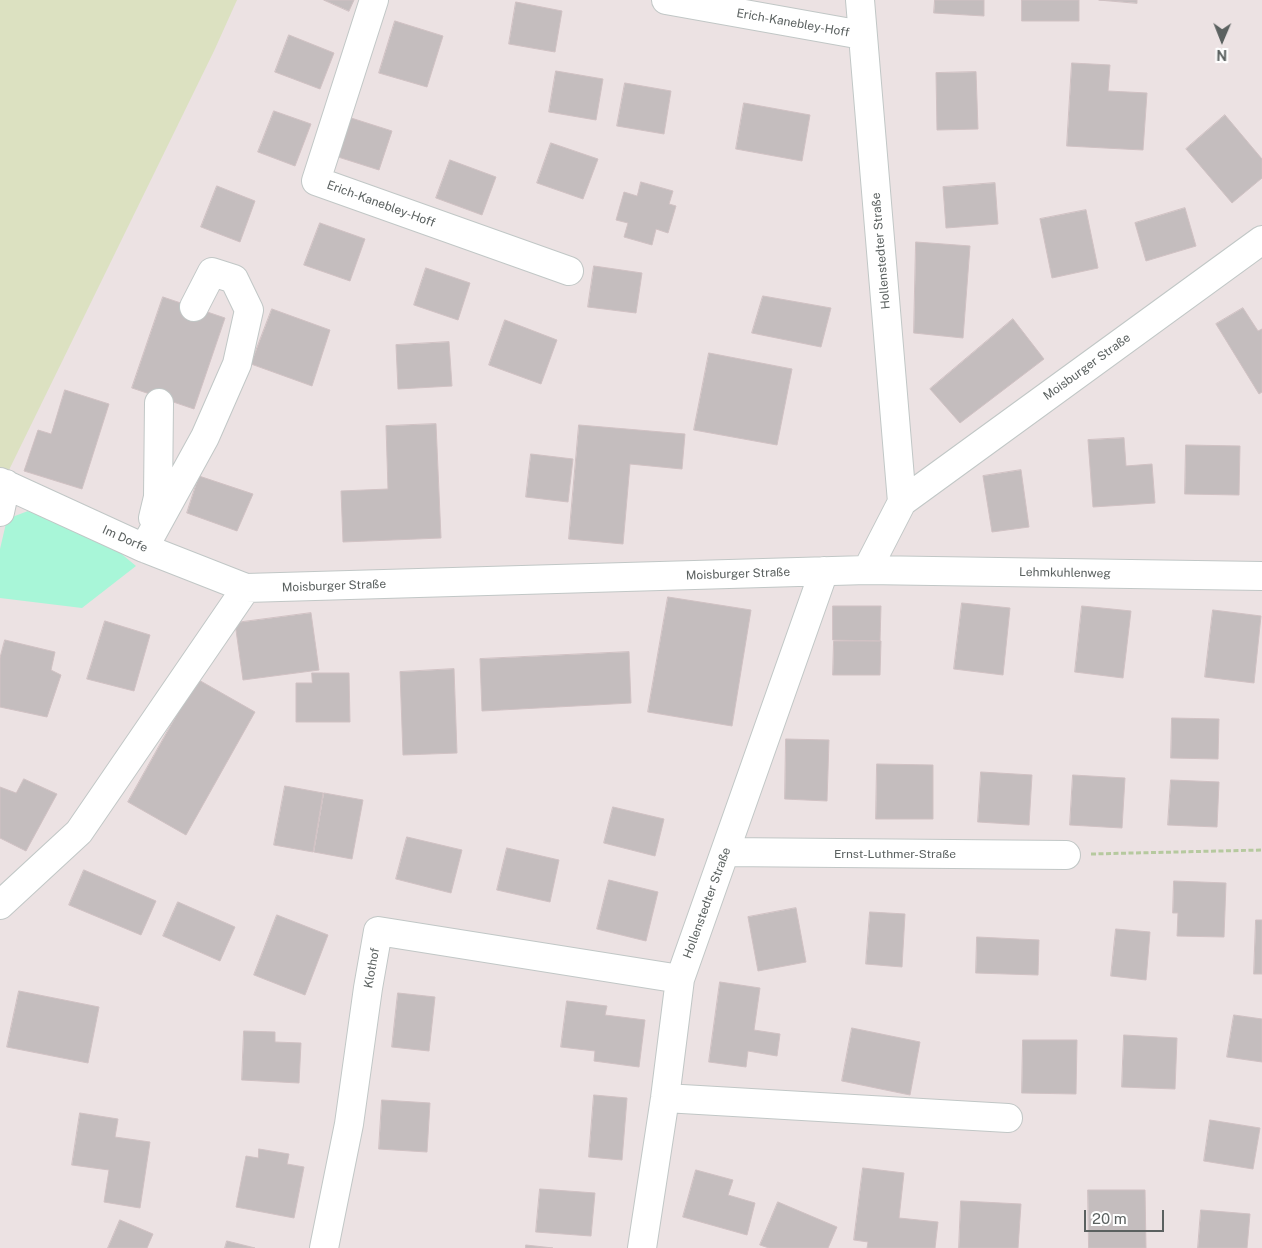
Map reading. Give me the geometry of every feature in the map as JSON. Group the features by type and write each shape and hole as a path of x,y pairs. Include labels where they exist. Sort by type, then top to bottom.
{"street":[{"name":"Erich-Kanebley-Hoff","path":"374,0 316,181 569,271"},
{"name":"Erich-Kanebley-Hoff","path":"666,0 862,35"},
{"name":"Hollenstedter Straße","path":"860,0 902,502"},
{"name":"Moisburger Straße","path":"867,570 902,502 1262,240"},
{"path":"144,548 205,437 237,364 249,310 234,279 212,272 194,307"},
{"path":"144,548 158,497 159,403"},
{"name":"Im Dorfe","path":"0,512 3,483 144,548 246,588"},
{"name":"Hollenstedter Straße","path":"642,1248 665,1098 680,979 824,571"},
{"name":"Moisburger Straße","path":"246,588 824,571"},
{"name":"Lehmkuhlenweg","path":"824,571 1262,576"},
{"path":"0,905 80,832 246,588"},
{"name":"Ernst-Luthmer-Straße","path":"725,852 1066,855"},
{"name":"Klothof","path":"324,1248 349,1124 378,931 680,979"},
{"path":"665,1098 1008,1118"}],"path":[{"path":"1066,855 1262,850"}],"shaded area":[{"path":"0,0 237,0 214,51 8,472 0,469"},
{"path":"28,511 106,541 136,566 82,608 0,598 0,549 7,519"}],"building":[{"path":"324,0 354,0 349,11"},
{"path":"935,0 984,0 984,16 934,13"},
{"path":"1022,0 1079,0 1079,21 1022,21"},
{"path":"1099,0 1137,0 1137,3"},
{"path":"516,2 562,11 555,52 509,44"},
{"path":"395,21 443,36 427,87 379,73"},
{"path":"289,35 334,53 320,89 275,72"},
{"path":"1072,63 1110,65 1108,91 1147,93 1143,150 1067,146"},
{"path":"556,71 603,79 596,120 549,112"},
{"path":"976,72 978,129 937,130 936,73"},
{"path":"625,83 671,91 664,134 617,126"},
{"path":"744,103 810,115 802,161 736,149"},
{"path":"274,111 311,124 295,166 258,152"},
{"path":"1225,115 1262,159 1262,178 1232,203 1186,149"},
{"path":"348,117 392,131 379,170 335,156"},
{"path":"551,143 598,159 583,199 537,183"},
{"path":"450,160 496,177 482,215 436,198"},
{"path":"641,182 673,191 669,204 676,206 668,233 656,229 652,245 624,237 628,223 616,220 624,192 637,196"},
{"path":"995,183 998,224 946,228 943,187"},
{"path":"217,186 255,201 240,242 201,227"},
{"path":"1185,208 1196,246 1146,261 1135,223"},
{"path":"1086,210 1098,268 1052,278 1040,219"},
{"path":"320,223 365,239 350,281 304,265"},
{"path":"916,242 970,246 963,338 914,333"},
{"path":"594,266 642,273 636,313 588,307"},
{"path":"426,268 470,283 458,320 414,305"},
{"path":"763,296 831,308 821,347 752,333"},
{"path":"163,297 225,318 194,409 132,388"},
{"path":"1243,308 1258,331 1262,329 1262,392 1259,394 1216,324"},
{"path":"272,309 330,330 312,386 251,364"},
{"path":"1013,319 1044,359 960,423 930,389"},
{"path":"505,320 557,340 541,384 489,365"},
{"path":"449,342 452,386 398,389 396,345"},
{"path":"709,353 792,369 777,445 694,430"},
{"path":"65,390 109,404 82,489 24,471 38,430 51,434"},
{"path":"436,424 441,538 343,542 341,491 388,489 386,426"},
{"path":"579,425 685,434 682,469 630,464 623,544 569,539"},
{"path":"1124,438 1126,466 1152,464 1155,503 1093,507 1088,440"},
{"path":"1186,445 1240,446 1239,495 1185,494"},
{"path":"531,454 573,459 568,502 526,497"},
{"path":"1021,470 1029,527 992,532 983,476"},
{"path":"199,476 253,494 237,531 187,513"},
{"path":"668,597 751,610 732,726 648,712"},
{"path":"962,603 1010,608 1003,675 954,669"},
{"path":"833,606 881,606 880,641 833,640"},
{"path":"1082,606 1131,611 1123,678 1075,672"},
{"path":"1213,610 1261,616 1254,683 1205,677"},
{"path":"311,613 319,670 243,680 235,623"},
{"path":"105,621 150,635 134,691 87,679"},
{"path":"5,640 55,652 51,670 61,675 47,717 0,707 0,658"},
{"path":"834,641 881,641 880,675 833,675"},
{"path":"629,652 631,703 482,711 480,659"},
{"path":"454,669 457,753 403,755 400,672"},
{"path":"312,673 349,673 350,722 296,722 296,683 312,683"},
{"path":"197,679 255,712 186,835 128,802"},
{"path":"1172,718 1219,719 1218,759 1171,758"},
{"path":"786,739 829,740 827,801 785,799"},
{"path":"877,764 933,765 933,819 876,819"},
{"path":"981,772 1032,775 1029,825 978,822"},
{"path":"1073,775 1125,778 1122,828 1070,825"},
{"path":"24,779 57,794 26,851 0,838 0,787 16,793"},
{"path":"1171,780 1219,782 1217,827 1168,825"},
{"path":"285,786 323,793 313,852 274,845"},
{"path":"324,793 363,800 352,859 314,852"},
{"path":"613,807 664,819 655,856 604,843"},
{"path":"407,837 462,850 451,893 396,879"},
{"path":"507,848 559,860 550,902 497,890"},
{"path":"84,870 156,901 141,935 69,905"},
{"path":"609,880 658,892 646,941 597,929"},
{"path":"1174,881 1226,883 1224,937 1177,936 1178,913 1173,913"},
{"path":"178,902 235,927 220,961 163,936"},
{"path":"796,908 806,962 758,971 748,917"},
{"path":"870,912 905,914 902,967 866,964"},
{"path":"277,915 328,935 305,995 254,975"},
{"path":"1256,920 1262,920 1262,974 1254,974"},
{"path":"1116,929 1150,932 1146,980 1111,976"},
{"path":"977,937 1039,940 1038,975 976,973"},
{"path":"720,982 760,988 754,1030 780,1034 777,1056 748,1051 746,1067 709,1062"},
{"path":"19,991 99,1007 88,1063 7,1047"},
{"path":"398,993 435,997 429,1051 392,1047"},
{"path":"567,1001 607,1006 605,1015 645,1020 639,1067 594,1061 595,1051 561,1047"},
{"path":"1234,1015 1262,1019 1262,1062 1227,1057"},
{"path":"852,1028 920,1042 910,1095 842,1081"},
{"path":"244,1031 275,1032 275,1042 301,1043 299,1083 242,1080"},
{"path":"1124,1035 1177,1038 1175,1089 1122,1087"},
{"path":"1023,1040 1077,1040 1076,1094 1022,1093"},
{"path":"594,1095 627,1098 622,1160 589,1157"},
{"path":"382,1100 430,1103 427,1152 379,1149"},
{"path":"80,1113 118,1119 115,1137 150,1142 140,1208 104,1202 109,1170 72,1165"},
{"path":"1210,1120 1260,1128 1253,1169 1204,1161"},
{"path":"259,1149 289,1154 287,1164 304,1167 294,1218 236,1207 246,1156 258,1158"},
{"path":"863,1168 904,1173 899,1218 938,1222 935,1248 867,1248 868,1242 854,1240"},
{"path":"696,1170 733,1180 728,1195 755,1203 747,1235 683,1217"},
{"path":"540,1189 595,1193 591,1236 536,1232"},
{"path":"1088,1190 1145,1190 1146,1248 1089,1248"},
{"path":"961,1201 1021,1204 1018,1248 959,1248"},
{"path":"778,1202 837,1227 828,1248 769,1248 760,1245"},
{"path":"1201,1210 1250,1214 1247,1248 1198,1248"},
{"path":"120,1220 153,1234 147,1248 108,1248"},
{"path":"227,1241 255,1248 225,1248"},
{"path":"526,1245 553,1248 526,1248"}]}
